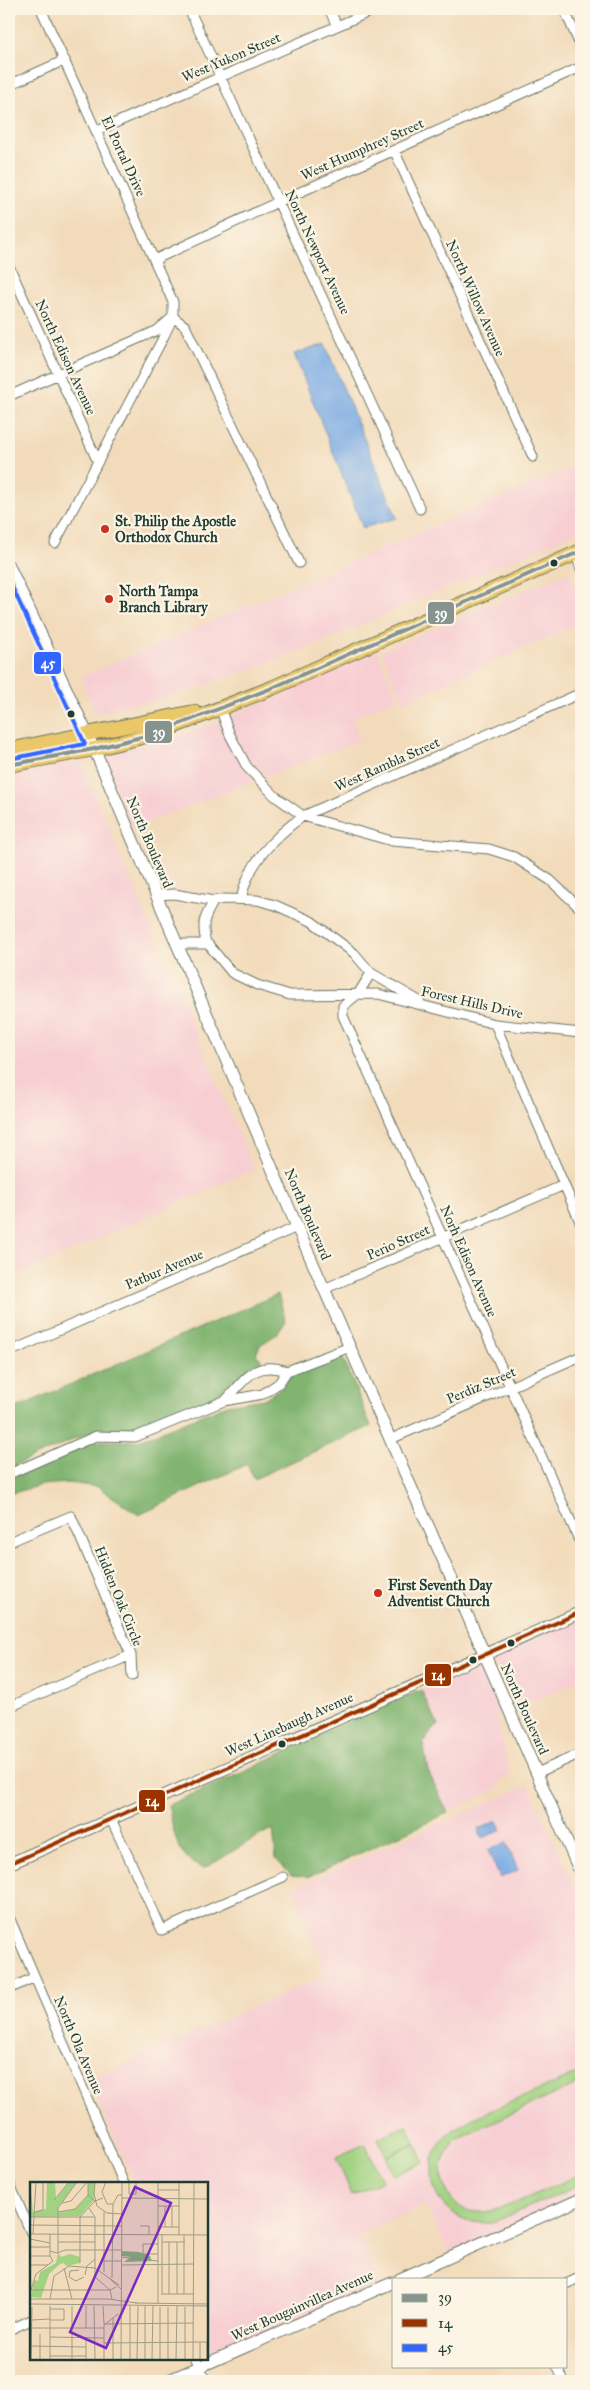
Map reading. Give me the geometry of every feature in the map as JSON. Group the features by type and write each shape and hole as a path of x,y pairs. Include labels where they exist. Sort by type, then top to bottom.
{"main road":[{"path":"9,765 94,749 157,733 279,685 578,552"},
{"path":"9,750 220,708"}],"street":[{"name":"El Portal Drive","path":"41,9 156,260 173,302 173,317"},
{"name":"North Newport Avenue","path":"189,9 280,201 420,508"},
{"path":"329,9 337,26"},
{"name":"West Yukon Street","path":"97,131 376,9"},
{"path":"564,9 581,47"},
{"path":"9,85 65,60"},
{"name":"West Humphrey Street","path":"156,260 280,201 581,67"},
{"name":"North Willow Avenue","path":"394,150 533,457"},
{"name":"North Edison Avenue","path":"9,266 97,460"},
{"path":"9,396 158,330 173,317"},
{"path":"55,543 173,317"},
{"path":"173,317 185,326 299,563"},
{"path":"578,552 581,569"},
{"name":"North Boulevard","path":"9,566 94,749 297,1227 581,1874"},
{"name":"West Rambla Street","path":"241,899 248,873 263,852 285,828 303,816 581,693"},
{"path":"220,708 230,735 247,767 275,796 303,816 392,841 490,850 514,857 550,880 581,909"},
{"path":"156,896 174,894 214,901 257,900 275,905 311,920 354,953 371,973 428,1006"},
{"path":"176,944 206,944 202,925 205,915 214,901"},
{"name":"Forest Hills Drive","path":"206,944 232,973 257,985 290,995 378,994 495,1024 581,1033"},
{"path":"358,994 371,973"},
{"name":"Norh Edison Avenue","path":"358,994 343,1006 343,1016 581,1544"},
{"path":"495,1024 581,1224"},
{"name":"Perio Street","path":"324,1289 564,1185"},
{"name":"Patbur Avenue","path":"9,1352 297,1227"},
{"path":"9,1474 96,1436 135,1436 224,1401 263,1394 279,1383 287,1371 350,1347"},
{"name":"Perdiz Street","path":"391,1438 581,1356"},
{"path":"224,1401 251,1372 261,1368 275,1367 287,1371"},
{"name":"Hidden Oak Circle","path":"9,1542 71,1516 130,1655 9,1707"},
{"name":"West Linebaugh Avenue","path":"9,1864 581,1612"},
{"path":"130,1655 132,1676"},
{"path":"537,1773 581,1753"},
{"path":"111,1818 162,1930 283,1877"},
{"name":"North Ola Avenue","path":"9,1917 123,2182"},
{"path":"9,1989 35,1977"},
{"path":"9,2182 30,2231"},
{"path":"402,2278 581,2199"},
{"path":"568,2283 581,2277"},
{"name":"West Bougainvillea Avenue","path":"208,2359 392,2283"},
{"path":"9,2330 30,2320"},
{"path":"198,2363 206,2381"},
{"name":"West Bougainvillea Avenue","path":"167,2381 198,2363"},
{"path":"558,2368 564,2381"}],"shaded area":[{"path":"581,463 581,530 335,636 250,670 168,697 95,713 81,677"},
{"path":"569,572 581,601 581,623 403,702 381,651"},
{"path":"377,650 397,698 352,719 360,740 266,776 252,762 232,732 228,718"},
{"path":"219,721 224,736 245,768 256,780 132,828 101,752 179,736"},
{"path":"80,761 254,1169 9,1279 9,775"},
{"path":"581,1618 581,1680 514,1708 491,1657"},
{"path":"483,1661 505,1712 496,1716 510,1772 494,1790 448,1813 428,1771 423,1742 431,1710 421,1690 428,1685"},
{"path":"528,1785 581,1900 581,2195 448,2253 425,2205 360,2234 379,2284 212,2356 208,2347 208,2182 134,2182 88,2079 327,1975 292,1888"}],"green space":[{"path":"278,1294 286,1321 277,1334 260,1345 256,1354 264,1363 248,1369 219,1397 134,1431 93,1431 9,1468 9,1411"},
{"path":"342,1356 371,1426 254,1479 247,1464 139,1515 98,1487 69,1483 41,1485 9,1494 9,1479 97,1441 137,1441 227,1405 264,1399 281,1388 291,1375"},
{"path":"421,1690 438,1725 423,1742 428,1771 448,1813 308,1877 291,1875 276,1859 273,1829 203,1869 186,1857 181,1850 177,1842 168,1805 246,1771 316,1736"},
{"path":"581,2072 581,2082 458,2138 444,2159 442,2177 451,2198 459,2207 470,2211 482,2212 507,2206 581,2174 581,2185 491,2223 468,2221 449,2210 435,2191 433,2180 434,2155 440,2143 460,2125 473,2118"},
{"path":"407,2125 415,2143 386,2156 378,2138"},
{"path":"365,2144 382,2181 352,2195 336,2157"},
{"path":"416,2144 424,2162 394,2175 386,2157"}],"water":[{"path":"325,344 397,518 363,528 294,354"},
{"path":"497,1821 501,1830 482,1838 478,1829"},
{"path":"506,1842 518,1870 500,1878 488,1850"}],"transit line":[{"name":"39","path":"9,765 94,749 157,733 272,688 581,551"},
{"name":"45","path":"9,580 85,744 9,759"},
{"name":"14","path":"9,1864 581,1612"}],"place":[{"name":"St. Philip the Apostle Orthodox Church","path":"105,529"},
{"name":"North Tampa Branch Library","path":"109,599"},
{"name":"First Seventh Day Adventist Church","path":"378,1593"}]}
